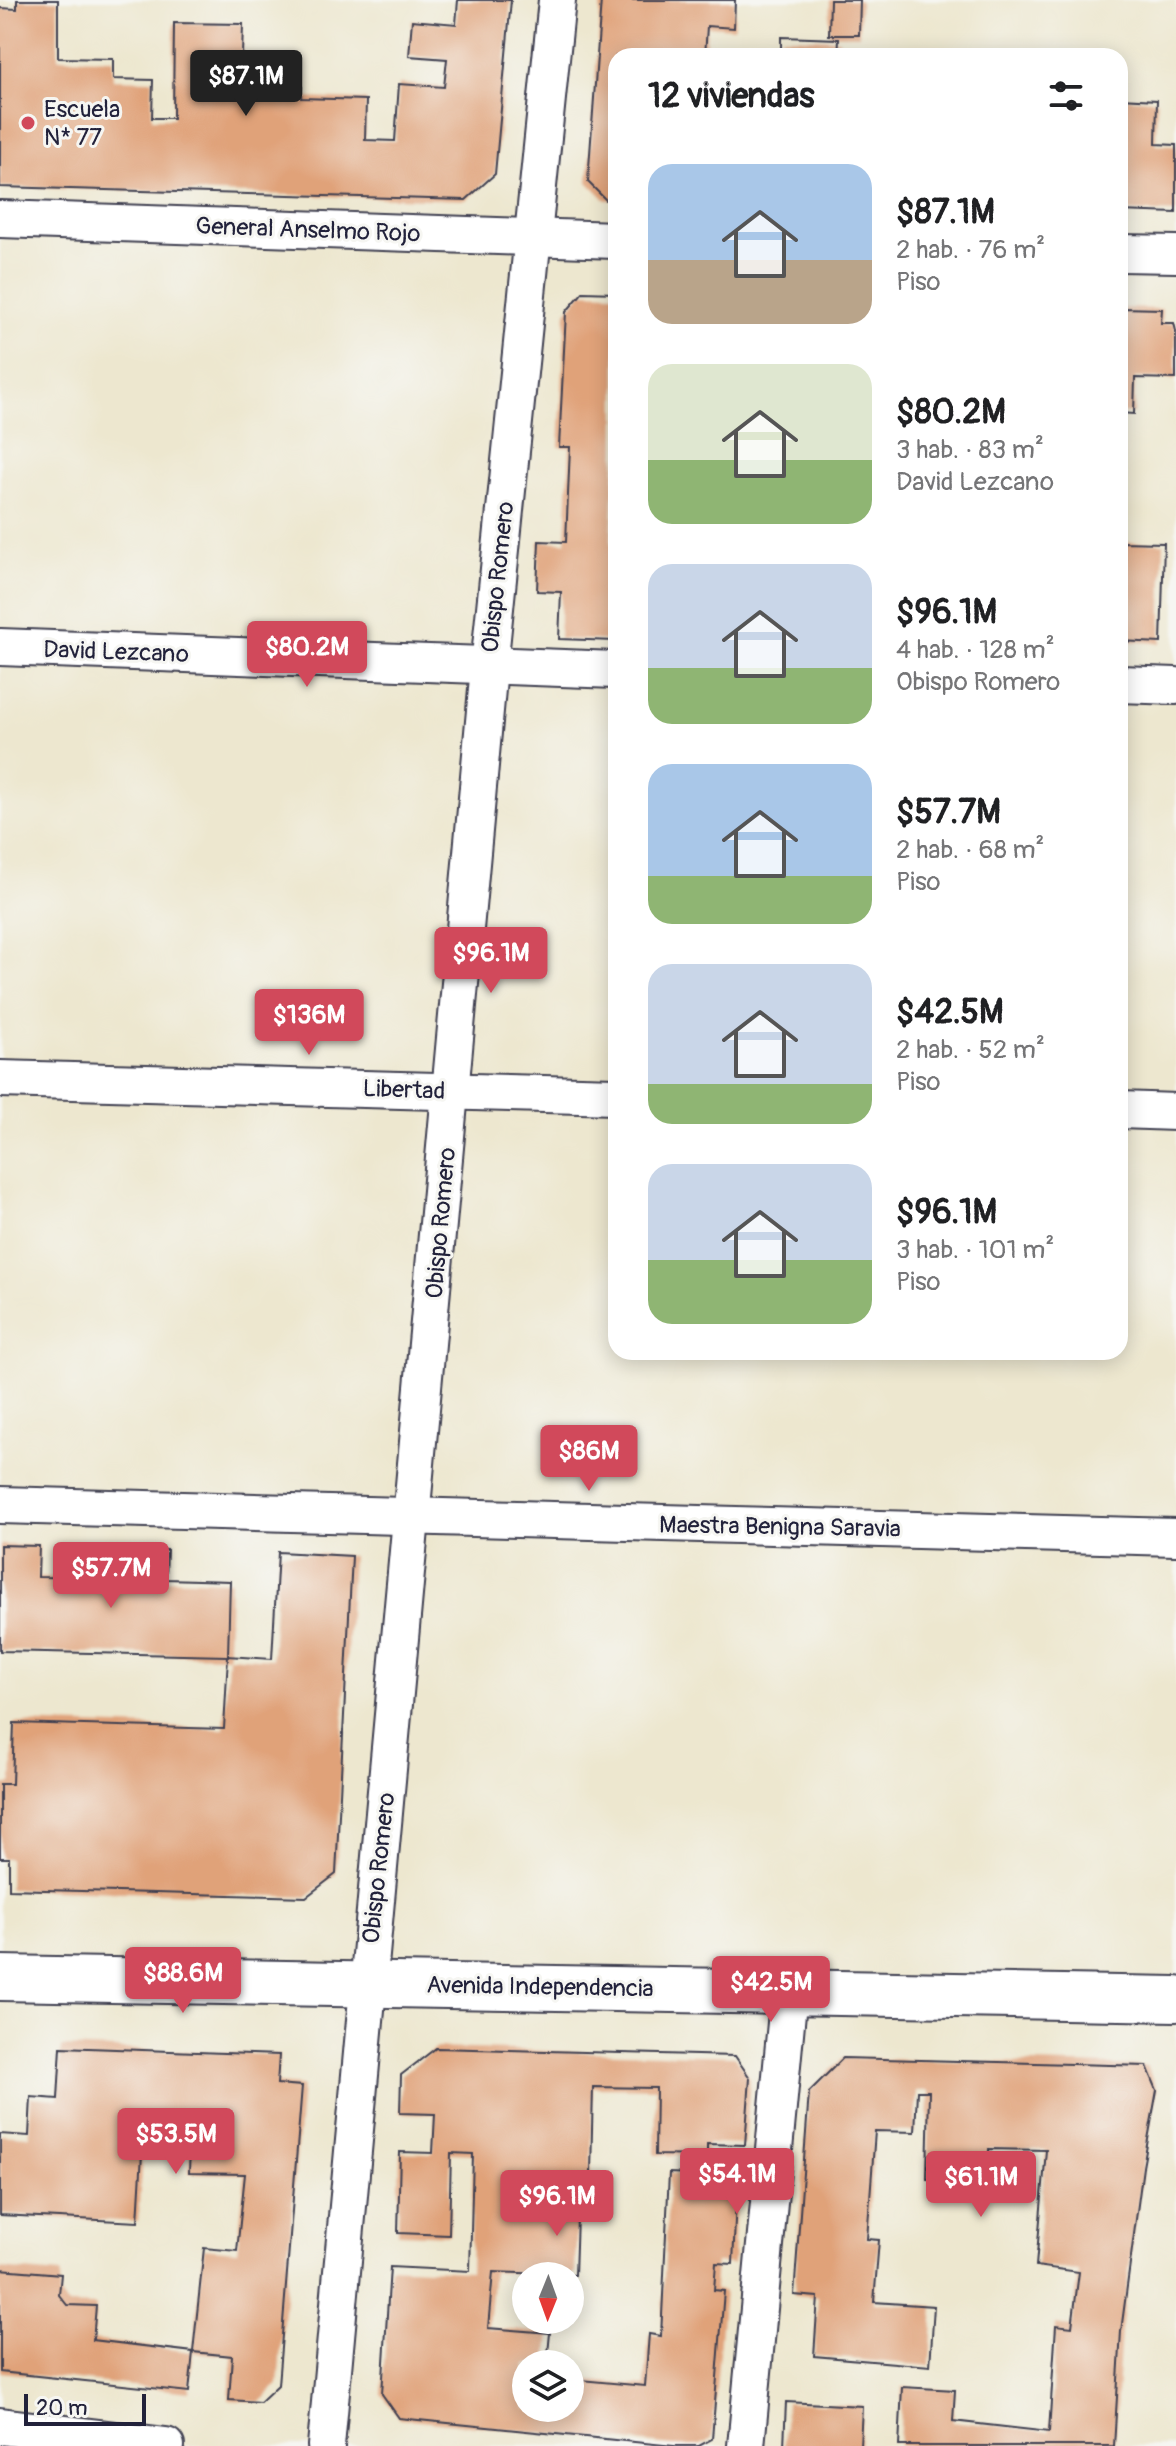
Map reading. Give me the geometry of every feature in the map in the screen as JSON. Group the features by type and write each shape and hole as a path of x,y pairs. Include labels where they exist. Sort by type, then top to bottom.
{"main road":[{"name":"Avenida Independencia","path":"0,1978 1176,1999"}],"street":[{"name":"Obispo Romero","path":"326,2446 367,1985 414,1519 489,667 557,0"},
{"name":"General Anselmo Rojo","path":"0,219 608,240"},
{"path":"1128,253 1176,254"},
{"name":"David Lezcano","path":"0,647 608,670"},
{"path":"1128,684 1176,686"},
{"name":"Libertad","path":"0,1079 608,1096"},
{"path":"1128,1110 1176,1112"},
{"name":"Maestra Benigna Saravia","path":"0,1505 414,1519 1176,1537"},
{"path":"746,2446 789,1991"},
{"path":"0,2426 166,2446"}],"building":[{"path":"17,0 58,0 58,58 113,59 113,79 153,80 152,118 173,118 174,23 243,24 241,86 302,87 301,98 366,100 365,140 395,141 399,84 444,87 447,59 409,56 412,20 456,24 458,0 511,0 495,174 466,200 0,187 0,8 17,9"},
{"path":"601,0 735,0 734,28 707,26 706,48 608,48 608,200 588,182"},
{"path":"830,0 860,0 859,35 829,35"},
{"path":"781,37 839,39 838,48 781,48"},
{"path":"1128,98 1157,100 1156,144 1176,145 1176,213 1128,211"},
{"path":"583,292 608,293 608,641 559,639 561,592 537,591 539,541 566,542 570,447 559,447 566,312"},
{"path":"1128,308 1162,309 1161,323 1174,323 1176,331 1176,379 1135,378 1134,414 1128,414"},
{"path":"1128,542 1164,543 1161,643 1128,641"},
{"path":"0,1545 39,1546 38,1577 131,1578 132,1549 167,1550 166,1579 230,1581 228,1656 0,1651"},
{"path":"278,1552 352,1556 336,1874 306,1897 9,1889 9,1858 0,1858 0,1784 12,1784 14,1723 224,1729 228,1656 272,1659"},
{"path":"61,2047 279,2055 277,2084 302,2086 278,2385 260,2402 229,2400 232,2356 193,2352 204,2248 237,2251 245,2174 189,2173 191,2120 144,2119 138,2222 0,2215 0,2134 29,2136 31,2097 58,2099"},
{"path":"436,2048 735,2056 750,2078 745,2145 707,2144 707,2156 655,2155 656,2088 593,2087 590,2216 577,2216 575,2262 512,2262 512,2273 493,2272 488,2328 512,2330 512,2334 550,2334 548,2350 512,2350 512,2422 584,2422 584,2380 645,2386 649,2334 661,2336 669,2173 737,2176 733,2264 716,2263 714,2290 724,2291 712,2439 699,2446 674,2446 399,2418 382,2394 390,2267 470,2271 473,2154 451,2153 449,2235 398,2233 400,2152 433,2153 435,2114 400,2113 401,2075"},
{"path":"843,2058 1147,2066 1157,2090 1143,2167 1121,2331 1114,2446 899,2446 902,2387 955,2390 953,2421 1049,2432 1056,2325 1072,2327 1079,2272 1036,2266 1046,2150 989,2149 988,2181 927,2179 929,2091 917,2091 915,2132 875,2131 867,2239 879,2240 874,2302 934,2306 930,2366 814,2356 818,2297 794,2295 809,2092"},
{"path":"0,2269 61,2274 59,2295 67,2305 96,2306 93,2340 193,2352 189,2392 0,2372"},
{"path":"786,2402 862,2406 860,2446 784,2446"}],"place":[{"name":"Escuela N* 77","path":"28,123"}]}
